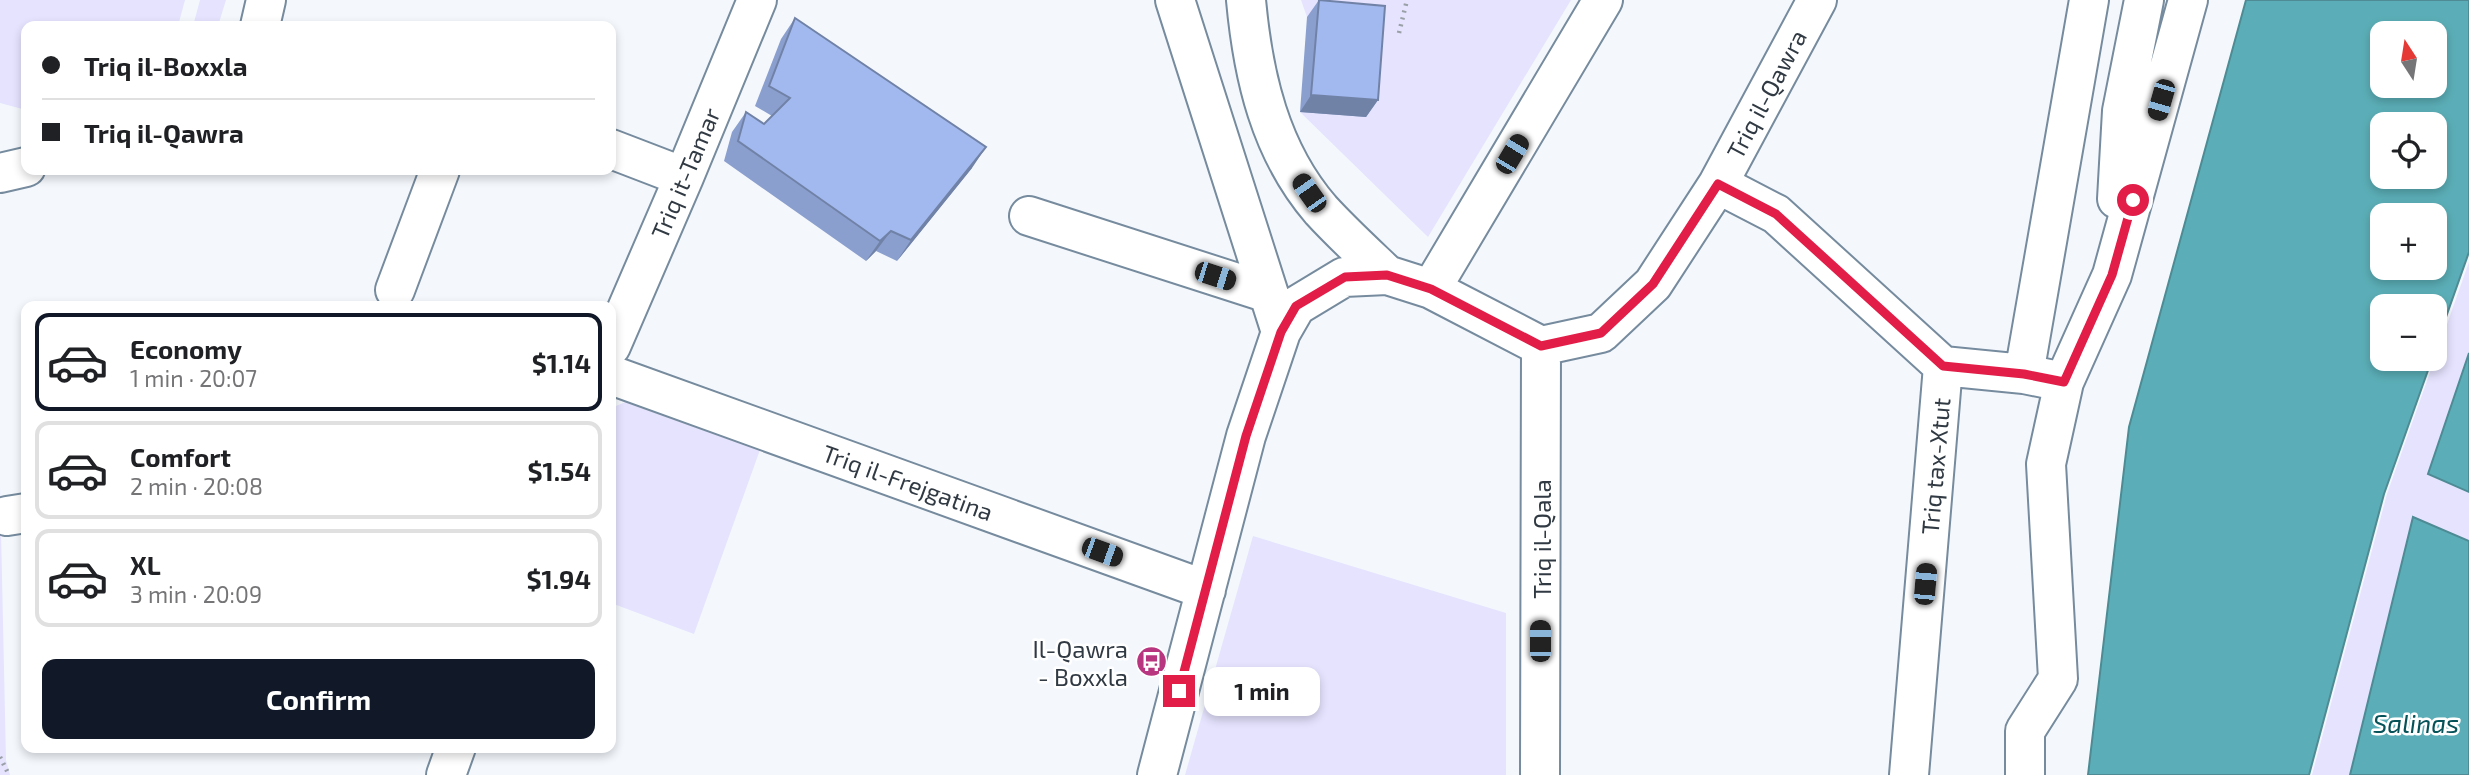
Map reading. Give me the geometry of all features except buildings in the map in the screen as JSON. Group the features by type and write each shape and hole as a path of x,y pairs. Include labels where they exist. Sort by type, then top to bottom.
{"street":[{"path":"261,21 266,0"},
{"name":"Triq it-Tamar","path":"616,334 757,0"},
{"path":"1175,0 1281,332"},
{"path":"1246,0 1251,51 1267,115 1287,161 1320,208 1387,275"},
{"path":"1431,289 1603,0"},
{"name":"Triq il-Qawra","path":"1541,346 1601,333 1653,284 1718,184 1817,0"},
{"path":"2024,374 2089,0"},
{"path":"2112,275 2122,111 2144,0"},
{"path":"2025,775 2025,730 2057,679 2046,464 2064,382 2112,275 2189,0"},
{"path":"616,151 684,177"},
{"path":"0,173 21,168"},
{"path":"395,290 438,175"},
{"path":"1718,184 1776,214 1943,366 2024,374 2064,382"},
{"path":"1029,216 1268,293"},
{"path":"1157,775 1246,436 1281,332 1296,306 1345,277 1387,275 1431,289 1541,346"},
{"name":"Triq il-Qala","path":"1540,775 1541,346"},
{"name":"Triq tax-Xtut","path":"1909,775 1943,366"},
{"name":"Triq il-Frejgatina","path":"616,377 1206,590"},
{"path":"446,775 454,753"}],"path":[{"path":"1399,33 1406,0"},
{"path":"0,757 9,775"}],"shaded area":[{"path":"0,0 185,0 179,21 21,21 21,109 0,103"},
{"path":"200,0 226,0 220,21 194,21"},
{"path":"1301,0 1571,0 1428,237 1300,112 1366,117 1307,17"},
{"path":"2469,262 2469,775 2312,775 2387,494 2430,371 2447,371 2447,324"},
{"path":"633,399 761,447 694,634 616,605 616,406"},
{"path":"0,485 6,760 10,775 0,775"},
{"path":"1253,536 1506,613 1506,775 1185,775"}],"water":[{"path":"2246,0 2469,0 2469,252 2447,314 2447,294 2370,294 2370,371 2428,371 2384,494 2309,775 2088,775 2129,427"},
{"path":"2469,353 2469,492 2428,474"},
{"name":"Salinas","path":"2413,517 2469,541 2469,775 2350,775"}],"place":[{"name":"Il-Qawra - Boxxla","path":"1151,662"}],"route":[{"path":"1179,691 1246,436 1281,332 1296,306 1345,277 1387,275 1431,289 1541,346 1601,333 1653,284 1718,184 1776,214 1943,366 2024,374 2064,382 2112,275 2133,200"}]}
